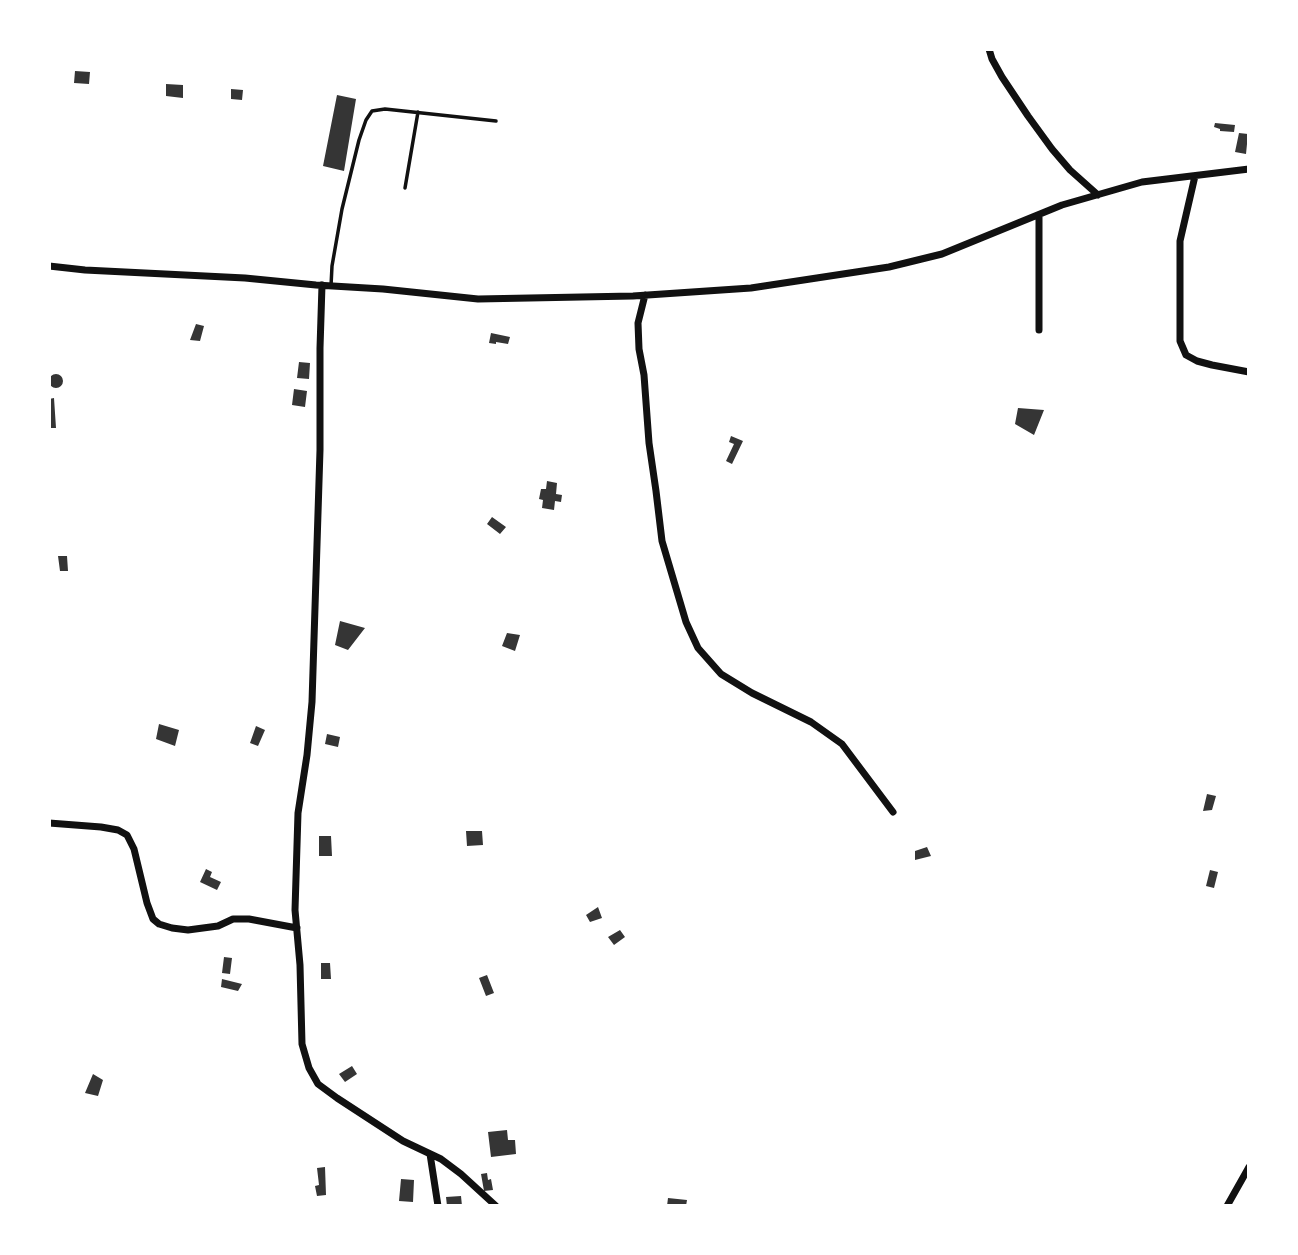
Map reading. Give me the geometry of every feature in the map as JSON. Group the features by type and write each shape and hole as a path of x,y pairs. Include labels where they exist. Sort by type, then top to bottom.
{"street":[{"path":"989,49 1002,77 1028,117 1070,170 1098,195"},
{"path":"49,266 245,278 478,299 645,295 751,288 889,267 942,254 1062,205 1142,182 1249,169"},
{"path":"1195,176 1180,241 1180,341 1186,355 1197,361 1249,372"},
{"path":"1039,215 1039,330"},
{"path":"327,286 313,676 307,755 298,813 295,910 300,965 302,1044 309,1068 318,1084 403,1141 441,1159 496,1206"},
{"path":"645,295 638,323 639,349 662,541 686,622 698,649 721,674 752,693 811,722 842,744 893,812"},
{"path":"49,823 101,827 118,830 127,835 134,849 147,903 153,919 159,924 188,930 218,926 233,919 249,919 297,928"},
{"path":"430,1154 438,1206"},
{"path":"1227,1206 1249,1167"}],"lane":[{"path":"327,286 359,140 372,111 385,109 496,121"},
{"path":"405,188 418,112"}],"building":[{"path":"75,71 90,72 89,84 74,83"},
{"path":"166,84 183,85 183,98 166,96"},
{"path":"231,89 243,90 242,100 231,99"},
{"path":"337,95 356,99 344,171 323,166"},
{"path":"1215,123 1235,125 1234,132 1220,131 1214,127"},
{"path":"1239,133 1248,134 1246,154 1235,152"},
{"path":"196,324 204,326 200,341 190,340"},
{"path":"491,333 510,337 508,344 489,343"},
{"path":"299,362 310,363 309,379 297,378"},
{"path":"56,374 61,376 61,386 56,388 51,386 49,381 51,376"},
{"path":"294,389 307,391 305,407 292,405"},
{"path":"54,398 56,428 49,428 49,399"},
{"path":"1018,408 1044,410 1034,435 1015,424"},
{"path":"731,436 743,441 732,464 726,461 734,444 729,442"},
{"path":"547,481 557,483 556,494 562,495 561,502 555,501 554,510 542,508 543,500 539,499 541,489 546,489"},
{"path":"492,517 506,527 500,534 487,524"},
{"path":"58,556 67,556 68,571 60,571"},
{"path":"340,621 365,628 348,650 335,645"},
{"path":"507,633 520,635 515,651 502,646"},
{"path":"159,724 179,730 175,746 156,739"},
{"path":"256,726 265,730 258,746 250,743"},
{"path":"327,734 340,737 338,747 325,744"},
{"path":"1207,794 1216,796 1212,810 1203,811"},
{"path":"466,831 482,831 483,845 467,846"},
{"path":"319,836 331,836 332,856 319,856"},
{"path":"927,847 931,856 915,860 915,851"},
{"path":"206,869 212,872 210,877 221,882 217,890 200,882"},
{"path":"1210,870 1218,872 1214,888 1206,886"},
{"path":"598,907 602,918 590,922 586,915"},
{"path":"620,930 625,937 614,945 608,937"},
{"path":"224,957 232,958 230,974 222,973"},
{"path":"321,963 330,963 331,979 321,979"},
{"path":"487,975 494,993 486,996 479,978"},
{"path":"222,979 242,984 238,991 221,987"},
{"path":"352,1066 357,1074 345,1082 339,1074"},
{"path":"93,1074 103,1080 98,1096 85,1093"},
{"path":"507,1130 508,1140 515,1140 516,1154 491,1157 488,1132"},
{"path":"325,1167 326,1195 317,1196 317,1168"},
{"path":"487,1173 493,1190 484,1191 481,1174"},
{"path":"401,1179 414,1180 413,1202 399,1201"},
{"path":"461,1196 462,1206 447,1206 446,1197"},
{"path":"668,1198 687,1200 686,1206 667,1206"}]}
